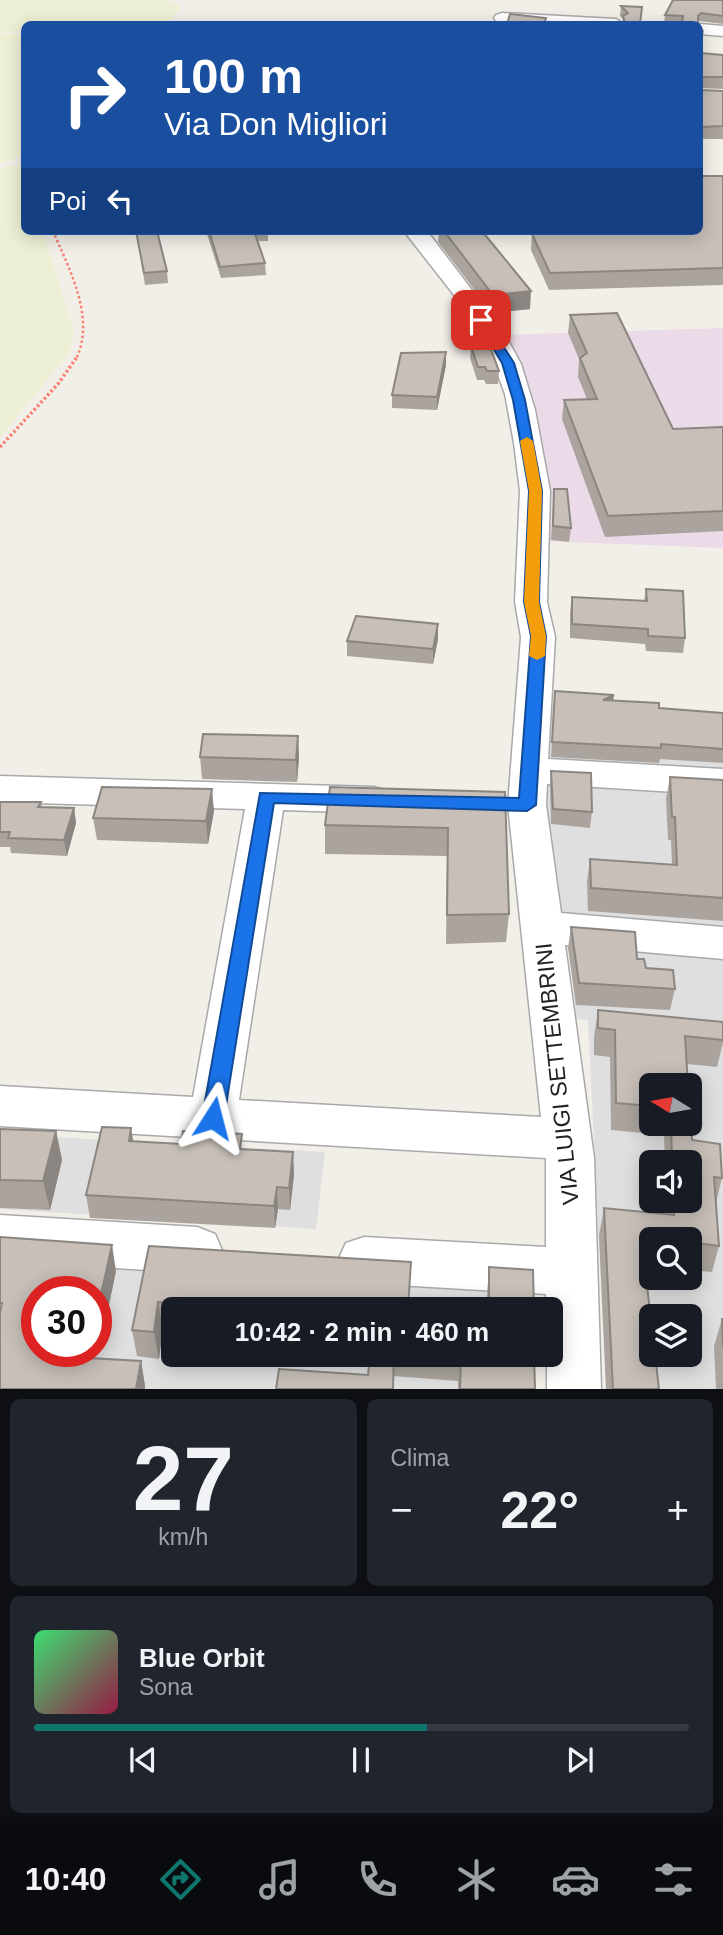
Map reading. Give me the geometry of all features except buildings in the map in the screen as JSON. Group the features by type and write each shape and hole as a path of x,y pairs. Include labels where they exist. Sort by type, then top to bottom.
{"street":[{"path":"503,15 579,21"},
{"path":"703,29 723,31"},
{"name":"VIA LUIGI SETTEMBRINI","path":"418,235 492,335 508,363 519,400 535,491 531,602 538,636 519,793 541,927 568,1139 574,1272 574,1389"},
{"path":"519,793 723,782"},
{"path":"0,789 403,801"},
{"path":"213,1118 266,797"},
{"path":"541,927 723,943"},
{"path":"0,1106 568,1139"},
{"path":"0,1238 246,1253"},
{"path":"314,1257 574,1272"}],"path":[{"path":"0,447 71,367 82,347 84,331 81,306 54,235"}],"shaded area":[{"path":"723,328 723,548 542,541 499,335"},
{"path":"548,705 723,716 723,929 563,913 545,837"},
{"path":"570,943 723,959 723,1389 606,1389 588,1020 575,1019"},
{"path":"0,1134 325,1152 316,1229 0,1209"},
{"path":"0,1259 528,1294 528,1297 161,1297 161,1367 529,1367 529,1389 0,1389"}],"green space":[{"path":"0,0 167,0 178,5 180,9 169,21 21,21 21,31 0,33"},
{"path":"21,33 21,154 0,163 0,35"},
{"path":"13,165 21,167 21,235 44,235 74,331 65,358 0,438 0,168"}],"slow traffic":[{"path":"527,441 535,491 531,602 538,636 537,656"}],"route":[{"path":"213,1118 266,797 527,805 538,636 531,602 535,491 519,400 508,363 481,320"}]}
